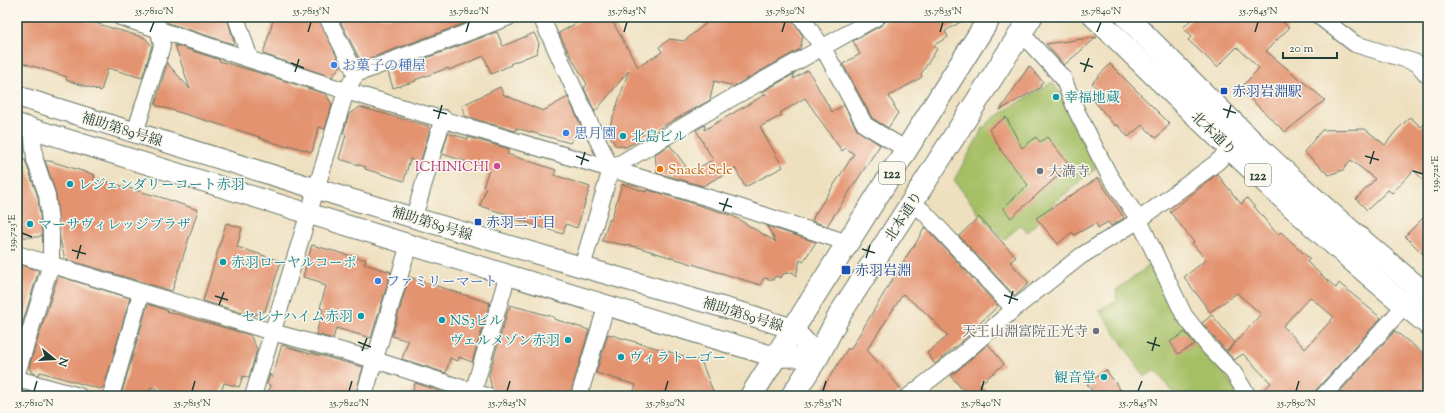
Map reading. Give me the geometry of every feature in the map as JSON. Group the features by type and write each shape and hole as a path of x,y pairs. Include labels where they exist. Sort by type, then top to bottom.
{"highway":[{"name":"122","path":"751,396 990,17"},
{"name":"北本通り","path":"1095,17 1238,143 1346,228 1423,292"},
{"name":"北本通り","path":"1127,17 1238,143 1341,251 1428,324"},
{"name":"北本通り","path":"792,396 818,356 840,314 1026,25"}],"street":[{"path":"120,17 157,23 250,59 346,91 443,118 733,205 848,243"},
{"path":"236,17 250,59"},
{"path":"327,17 356,74"},
{"path":"253,396 346,91 356,74 509,17"},
{"path":"541,17 611,169 582,267"},
{"path":"801,17 823,48 865,125 907,150"},
{"path":"611,169 730,99 877,17"},
{"path":"1320,17 1354,44 1417,63 1428,76"},
{"path":"135,133 162,46 157,23"},
{"path":"1026,25 1063,78 1077,112 1109,176 1139,220 1184,315 1210,348 1233,372 1248,396"},
{"name":"補助第89号線","path":"17,96 316,188 750,315 793,329 818,356"},
{"path":"414,217 443,118"},
{"path":"17,373 51,264 51,232 46,195 25,126"},
{"name":"補助第89号線","path":"25,126 607,304 775,357 818,356"},
{"path":"909,396 958,358 1043,284 1081,256 1139,220 1216,163 1238,143"},
{"path":"912,203 924,212 1014,309"},
{"path":"364,396 409,244"},
{"path":"17,254 272,332 375,360 478,395 508,274"},
{"path":"1323,396 1404,305 1423,292"},
{"path":"111,396 141,293"},
{"path":"579,396 607,304"},
{"path":"17,379 79,396"}],"green space":[{"path":"1052,82 1061,94 1068,113 1096,168 1052,205 1052,209 1027,232 1020,225 1004,240 980,215 954,180 983,128 992,119"},
{"path":"1150,265 1180,318 1231,382 1236,393 1233,396 1176,396 1155,370 1145,377 1099,310 1117,301 1116,290"}],"building":[{"path":"23,17 75,17 145,38 152,46 142,78 108,68 101,91 66,80 67,77 17,61 17,35"},
{"path":"166,17 227,17 234,42 233,44 168,23"},
{"path":"274,17 318,17 341,65 332,77 263,54"},
{"path":"338,17 482,17 365,60 359,58"},
{"path":"587,17 610,17 638,67 662,52 659,47 670,39 684,41 714,17 792,17 793,22 803,36 800,49 734,86 714,81 710,100 658,129 644,139 643,138 626,147 615,145 608,132 629,70 595,112 584,88 587,84 559,33"},
{"path":"886,17 969,17 945,31 948,37 934,45 937,49 921,74 922,77 889,96 898,113 888,128 872,118 843,64 860,54 853,41 882,25 885,22"},
{"path":"1193,17 1278,17 1289,28 1266,51 1325,100 1285,132 1240,89 1259,68 1237,47 1217,67 1188,40 1192,36 1183,28"},
{"path":"497,32 503,46 534,33 539,43 537,53 510,64 511,65 491,74 484,56 449,70 448,68 415,80 416,81 393,88 388,72"},
{"path":"1097,37 1064,65 1046,44"},
{"path":"175,45 220,60 219,61 326,94 332,105 325,129 319,127 312,152 288,145 288,147 155,105 167,63 190,89"},
{"path":"1110,64 1170,124 1156,138 1142,125 1128,137 1117,124 1115,126 1091,97 1098,90 1092,83"},
{"path":"1029,66 1043,82 1040,85 1041,87 1000,110"},
{"path":"808,70 832,112 844,105 857,130 880,145 827,226 812,221 854,154 846,148 842,151 805,98 780,113 782,115 760,127 783,167 745,187 735,168 703,186 657,173 655,154 670,145 690,172 713,160 696,130 705,125 704,130 766,94 761,93 794,74 793,79"},
{"path":"500,87 504,95 543,111 568,97 582,128 570,143 516,128 515,131 465,116 463,105"},
{"path":"360,107 428,126 430,129 420,164 410,159 404,181 339,159 346,135 343,134 349,114"},
{"name":"大満寺","path":"1006,117 1022,148 1036,137 1040,142 1047,137 1070,165 1011,218 1003,208 1028,185 1002,152 989,129"},
{"path":"1410,117 1421,127 1428,120 1428,186 1414,170 1392,193 1388,190 1367,210 1356,199 1375,179 1351,160 1343,170 1329,175 1304,152 1322,130 1365,129 1385,145"},
{"path":"448,133 468,139 468,137 509,149 507,154 556,170 554,175 590,187 577,228 566,224 563,234 480,206 486,188 483,187 489,169 442,154"},
{"path":"17,158 25,160 38,197 42,235 38,237 17,237"},
{"path":"45,161 50,161 95,175 94,178 198,210 172,291 65,259 60,240 56,194"},
{"path":"1217,174 1241,204 1247,198 1278,235 1281,232 1310,259 1307,262 1336,288 1339,283 1381,318 1316,390 1314,396 1257,396 1271,383 1243,354 1234,360 1227,352 1261,314 1237,293 1210,312 1184,277 1206,260 1170,212","holes":["1310,297 1334,317 1305,349 1283,326"]},
{"path":"1098,178 1124,218 1111,226 1108,222 1098,228 1096,223 1074,235 1072,232 1058,244 1036,218"},
{"path":"622,184 646,192 646,190 660,193 733,216 776,242 767,226 816,242 803,262 800,260 796,276 793,272 783,274 781,278 775,276 773,280 764,278 760,285 637,247 602,241 609,220 611,220"},
{"path":"1428,213 1428,259 1405,236"},
{"path":"979,217 1016,257 1010,262 1029,283 1015,296 959,236"},
{"path":"226,223 242,228 237,247 281,261 265,311 253,316 203,301"},
{"path":"925,227 998,306 980,323 981,325 935,364 927,353 948,336 927,314 903,294 867,350 902,390 894,396 834,396 822,389 848,348 850,350"},
{"path":"312,245 366,260 364,264 391,272 371,338 336,328 333,339 316,334 323,309 320,308 326,286 320,284 321,282 303,277"},
{"path":"17,264 38,270 38,273 17,341"},
{"path":"58,276 130,298 104,387 100,389 40,372 39,375 32,373 29,367"},
{"name":"NS3ビル","path":"409,277 490,303 472,362 459,357 458,361 450,358 446,373 402,359 408,341 392,336"},
{"path":"148,304 166,311 250,335 257,349 249,378 243,376 239,387 224,383 220,396 181,396 151,387 148,396 125,396 122,392"},
{"path":"510,305 554,317 554,319 589,330 570,396 496,396 492,389 489,375"},
{"path":"1212,315 1235,343 1226,351 1202,323"},
{"path":"1395,331 1428,357 1428,396 1336,396"},
{"path":"1185,332 1195,344 1178,354 1170,342"},
{"path":"608,334 701,361 715,396 632,396 636,385 596,373"},
{"path":"988,344 1004,364 980,384 990,396 968,396 951,376"},
{"path":"282,345 363,367 355,396 268,396 270,385 267,384 270,374 272,378"},
{"name":"観音堂","path":"1106,370 1125,396 1096,396 1087,384"},
{"path":"415,383 440,391 438,396 411,396"}],"place":[{"name":"お菓子の種屋","path":"334,65"},
{"name":"赤羽岩淵駅","path":"1224,91"},
{"name":"幸福地蔵","path":"1056,97"},
{"name":"思月園","path":"566,133"},
{"name":"北島ビル","path":"623,136"},
{"name":"ICHINICHI","path":"497,166"},
{"name":"Snack Sele","path":"660,169"},
{"name":"大満寺","path":"1040,171"},
{"name":"レジェンダリーコート赤羽","path":"70,184"},
{"name":"赤羽二丁目","path":"478,222"},
{"name":"マーサヴィレッジプラザ","path":"30,224"},
{"name":"赤羽ローヤルコーポ","path":"223,262"},
{"name":"赤羽岩淵","path":"846,270"},
{"name":"ファミリーマート","path":"378,281"},
{"name":"セレナハイム赤羽","path":"361,316"},
{"name":"NS3ビル","path":"442,320"},
{"name":"天王山淵富院正光寺","path":"1096,331"},
{"name":"ヴェルメゾン赤羽","path":"568,340"},
{"name":"ヴィラトーゴー","path":"621,357"},
{"name":"観音堂","path":"1104,377"}]}
